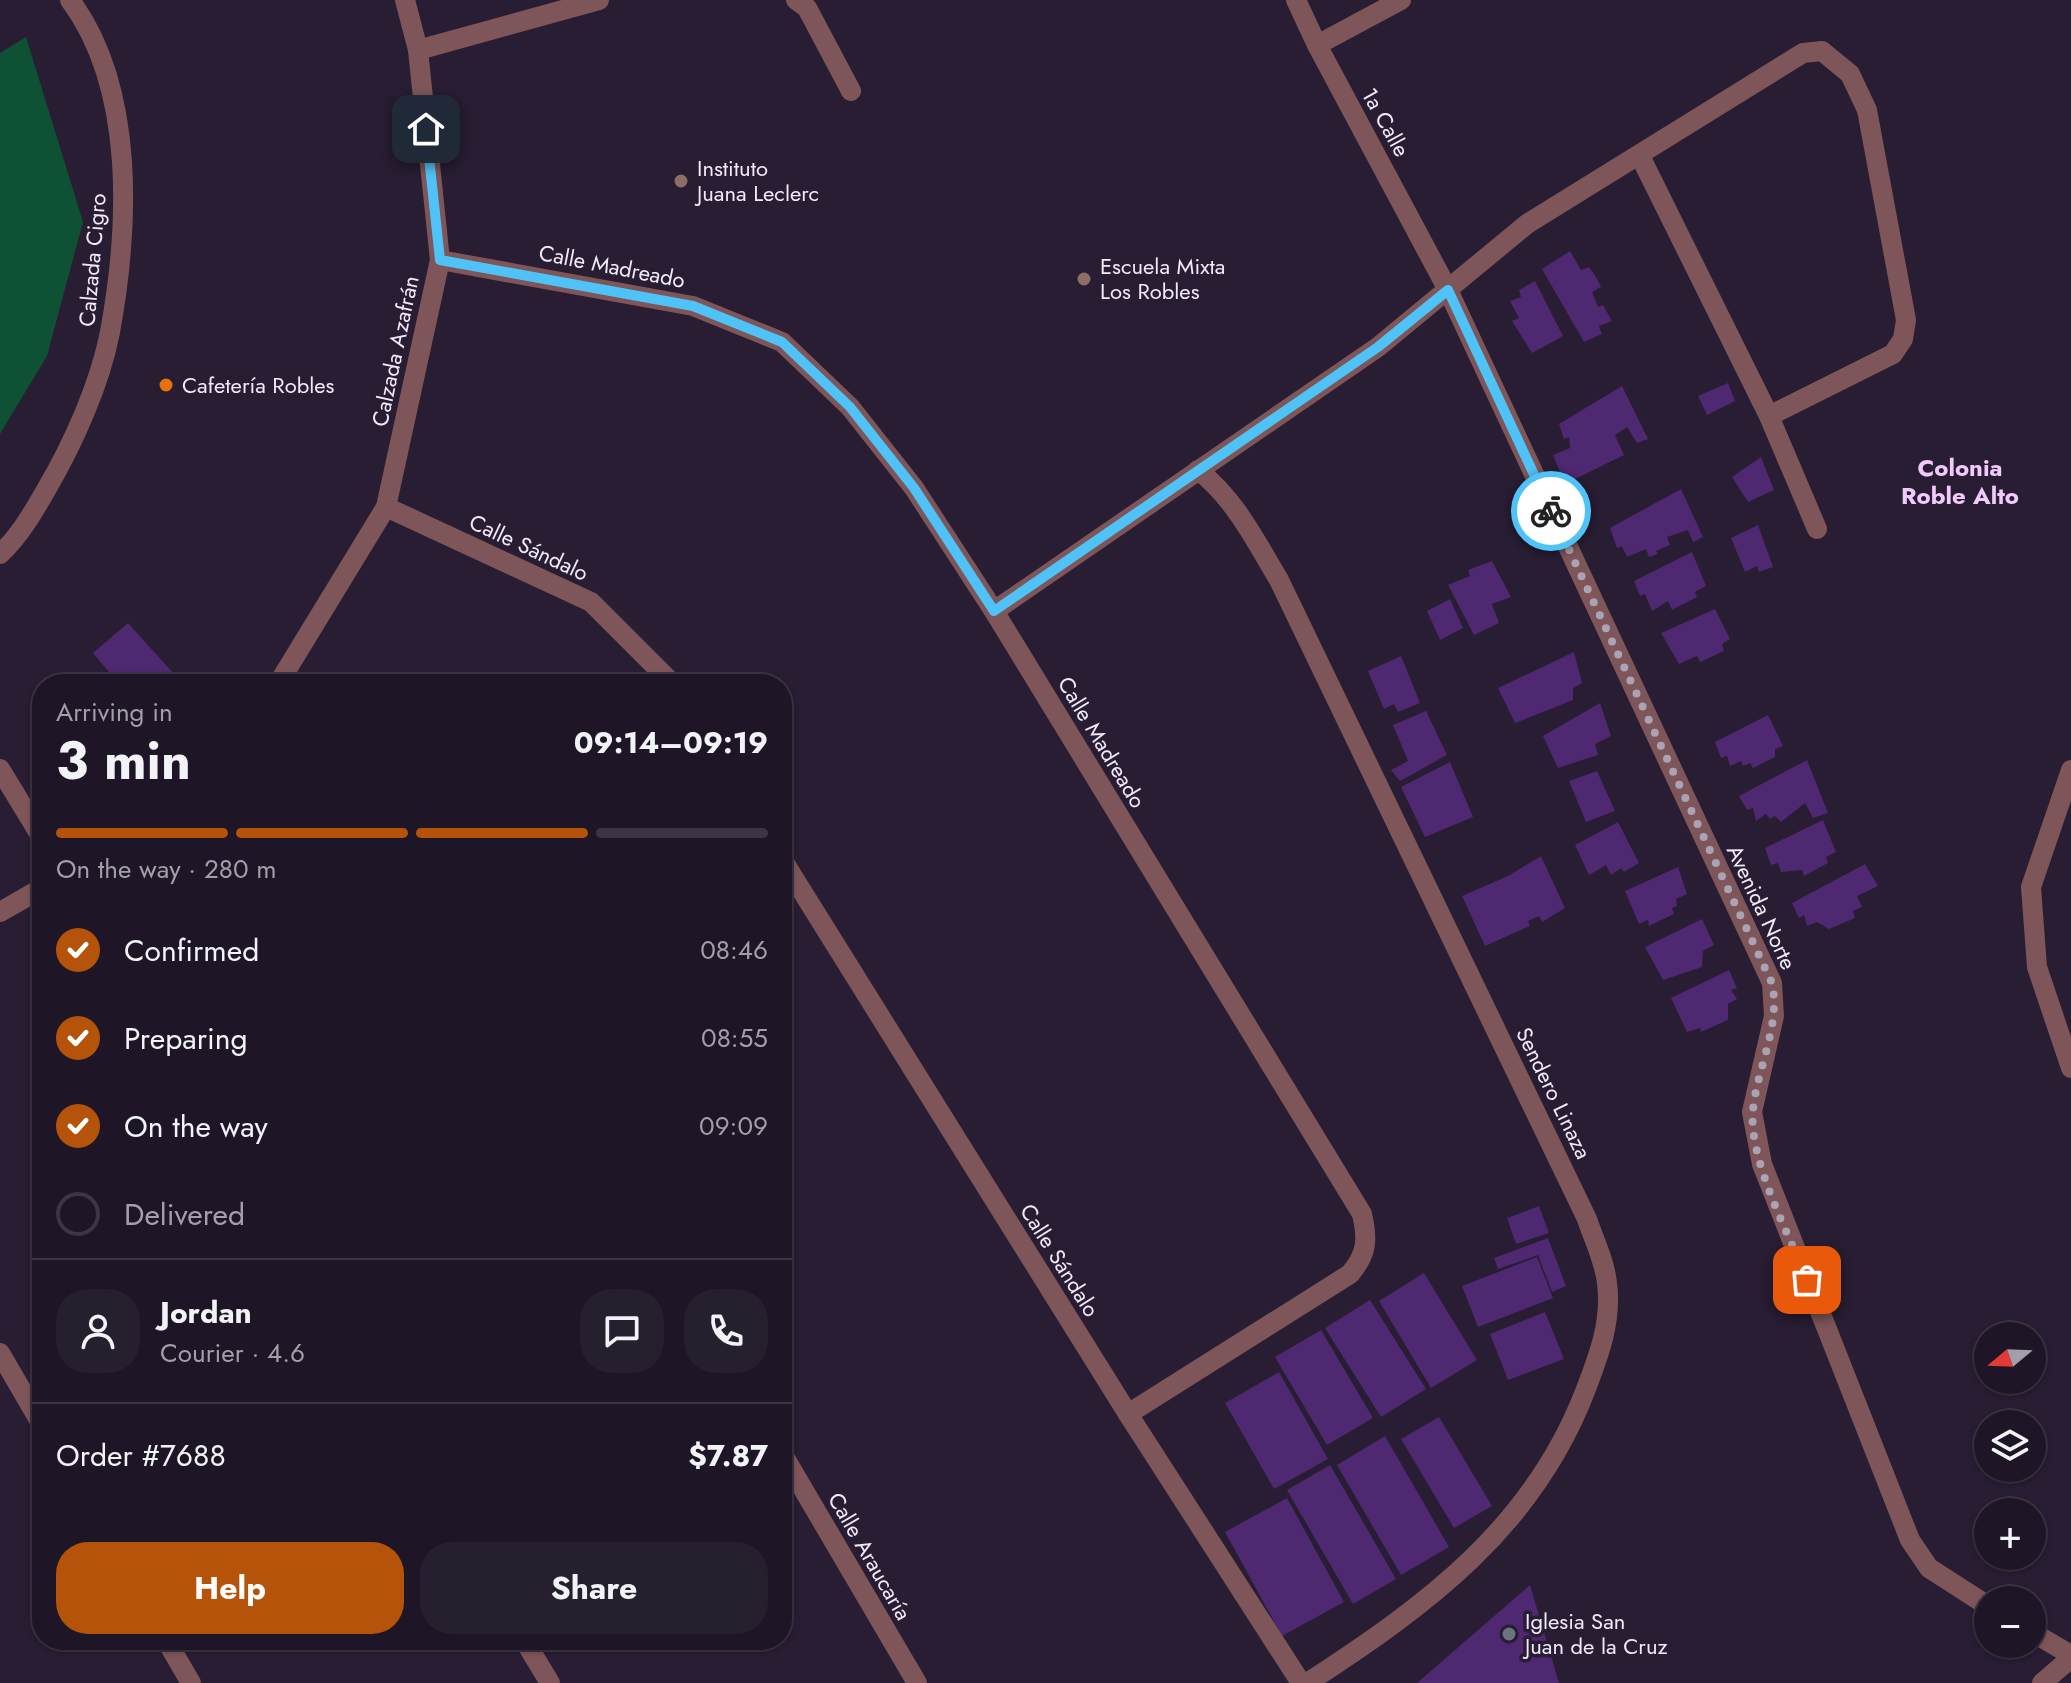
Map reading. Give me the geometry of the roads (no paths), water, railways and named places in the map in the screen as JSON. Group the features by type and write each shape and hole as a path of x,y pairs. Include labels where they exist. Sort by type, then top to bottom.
{"street":[{"name":"Calzada Cigro","path":"0,554 41,499 73,445 110,333 123,213 122,148 110,88 83,17 70,0"},
{"name":"Calzada Azafrán","path":"284,674 386,507 440,260 418,50 405,0"},
{"path":"418,50 599,0"},
{"path":"796,0 807,8 851,91"},
{"name":"1a Calle","path":"1296,0 1435,267"},
{"path":"1317,45 1401,0"},
{"path":"994,611 1378,347 1527,224 1803,53 1822,51 1850,74 1867,110 1906,320 1903,339 1893,354 1769,416"},
{"path":"1640,156 1769,416 1817,529"},
{"name":"Calle Madreado","path":"440,260 693,306 782,342 850,407 914,488 994,611 1362,1214 1367,1238 1363,1259 1350,1274 1128,1414"},
{"name":"Avenida Norte","path":"1435,267 1772,983 1774,1016 1752,1112 1762,1164 1910,1540 1929,1568 1974,1597"},
{"name":"Sendero Linaza","path":"1198,470 1220,488 1279,580 1587,1219 1607,1283 1605,1340 1576,1415 1535,1490 1488,1545 1436,1593 1397,1624 1304,1683"},
{"name":"Calle Sándalo","path":"386,507 591,602 663,674"},
{"path":"0,769 32,822"},
{"path":"2071,770 2031,887 2037,967 2071,1068"},
{"name":"Calle Sándalo","path":"792,875 1128,1414 1304,1683"},
{"path":"0,912 32,894"},
{"path":"0,1353 32,1408"},
{"name":"Calle Araucaría","path":"792,1470 917,1683"},
{"path":"2042,1683 2071,1657 2046,1641"},
{"path":"172,1650 191,1683"},
{"path":"530,1650 550,1683"}],"place":[{"name":"Instituto Juana Leclerc","path":"681,181"},
{"name":"Escuela Mixta Los Robles","path":"1084,279"},
{"name":"Cafetería Robles","path":"166,385"},
{"name":"Iglesia San Juan de la Cruz","path":"1509,1634"}],"district":[{"name":"Colonia Roble Alto","path":"1960,482"}]}
